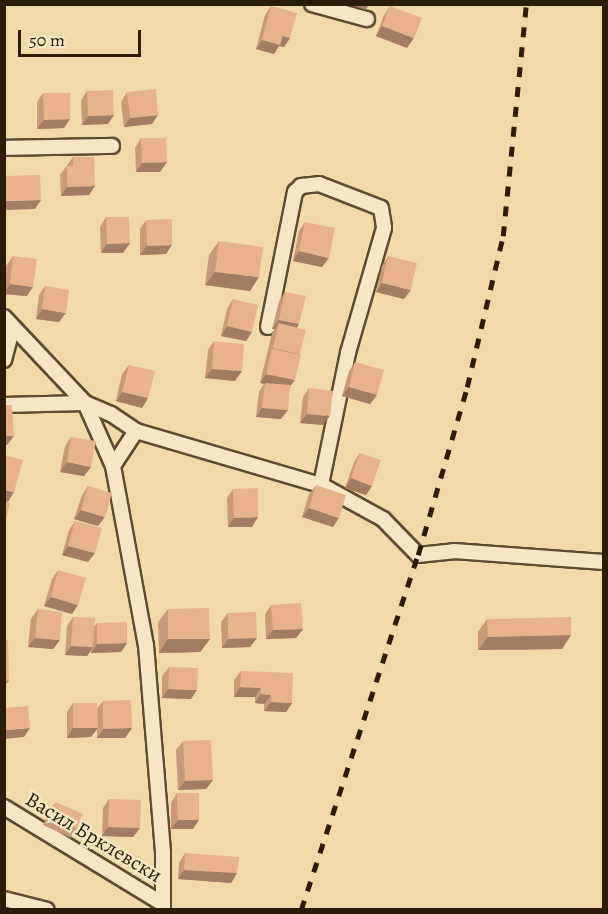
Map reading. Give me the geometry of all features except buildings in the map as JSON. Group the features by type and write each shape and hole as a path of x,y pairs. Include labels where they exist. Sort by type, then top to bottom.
{"street":[{"path":"312,4 367,19"},
{"path":"4,148 112,146"},
{"path":"268,327 295,192 301,186 319,184 381,208 384,228 348,353 321,485"},
{"path":"4,317 12,330 85,403 112,466 146,645 163,852 162,906"},
{"path":"4,360 12,330"},
{"path":"4,405 85,403 111,414 136,431 321,485 383,519 418,555 454,551 603,562"},
{"path":"112,466 136,431"},
{"name":"Васил Брклевски","path":"4,807 162,906"},
{"path":"4,899 47,909"}],"railway":[{"path":"301,910 418,555 467,387 503,236 526,4"}]}
